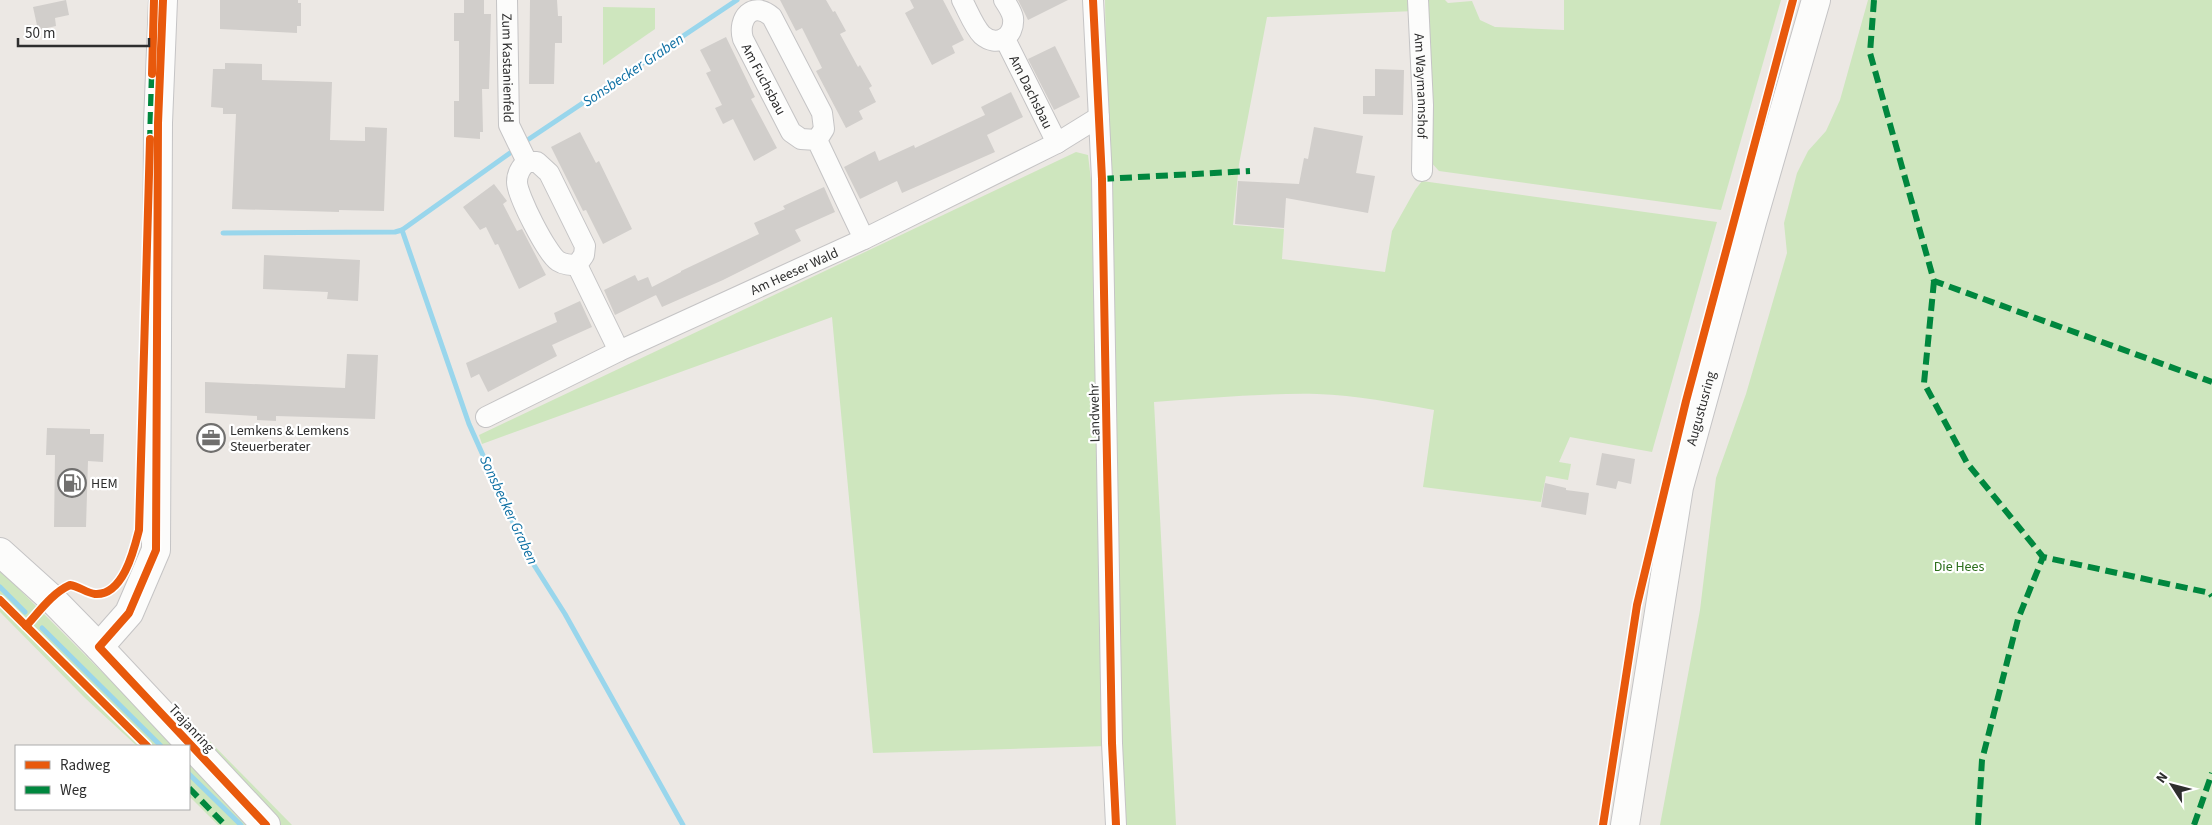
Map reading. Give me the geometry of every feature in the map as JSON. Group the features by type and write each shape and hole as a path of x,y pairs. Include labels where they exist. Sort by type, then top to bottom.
{"main road":[{"path":"99,647 129,613 156,550 158,132 163,0"},
{"name":"Augustusring","path":"1625,825 1679,487 1816,0"},
{"name":"Trajanring","path":"0,552 51,598 99,647 266,825"}],"street":[{"name":"Zum Kastanienfeld","path":"507,0 509,125 527,162"},
{"name":"Am Dachsbau","path":"962,0 980,33 992,40 1005,40"},
{"name":"Am Dachsbau","path":"1004,0 1013,19 1010,34 1005,40"},
{"name":"Landwehr","path":"1092,0 1102,189 1112,743 1116,825"},
{"name":"Am Waymannshof","path":"1418,0 1423,105 1422,171"},
{"name":"Am Fuchsbau","path":"760,11 772,18 822,113 824,129 817,140 801,139 791,132 743,39 741,26 746,15 750,12 760,11"},
{"name":"Am Dachsbau","path":"1005,40 1057,143"},
{"name":"Am Heeser Wald","path":"486,417 619,351 864,239 1057,143 1099,117"},
{"path":"817,140 864,239"},
{"path":"527,162 537,162 550,173 584,246 582,259 577,265 564,264 554,257 545,246 521,198 517,180 519,170 527,162"},
{"path":"577,265 619,351"}],"green space":[{"path":"1105,0 1414,0 1415,11 1267,17 1239,164 1233,225 1284,229 1282,259 1385,272 1392,231 1422,181 1717,222 1652,452 1570,437 1559,462 1571,464 1568,480 1546,476 1541,502 1423,487 1434,410 1361,398 1317,394 1215,397 1154,402 1176,825 1119,825"},
{"path":"1423,0 1445,0 1448,3 1472,1 1480,20 1495,27 1564,30 1564,0 1781,0 1721,210 1439,171 1428,159"},
{"name":"Die Hees","path":"1868,0 2212,0 2212,825 1660,825 1700,610 1716,478 1746,394 1787,253 1784,223 1797,173 1808,151 1826,131 1840,100"},
{"path":"603,7 655,8 655,29 603,65"},
{"path":"1076,152 1088,155 1097,231 1107,746 873,753 832,317 482,444 479,435"},
{"path":"0,570 175,745 136,745 85,698 0,612"},
{"path":"178,709 292,825 279,825 234,779"},
{"path":"190,760 248,818 246,825 218,825 190,797"}],"building":[{"path":"66,0 69,15 55,18 56,26 38,30 33,7"},
{"path":"220,0 298,0 298,3 301,3 301,26 297,26 297,33 220,29"},
{"path":"464,0 484,0 484,14 491,14 489,89 482,89 483,132 480,132 480,139 454,137 454,101 459,101 459,41 454,41 454,13 464,13"},
{"path":"530,0 557,0 558,16 562,16 562,43 555,43 554,84 529,84"},
{"path":"780,0 826,0 833,12 835,11 846,31 840,34 858,67 860,65 872,86 869,88 876,102 859,111 863,119 846,128 816,71 822,68 802,28 796,31"},
{"path":"910,0 943,0 964,40 952,46 955,53 932,65 905,13 914,8"},
{"path":"1018,0 1068,0 1028,20"},
{"path":"726,37 755,97 751,99 777,148 754,161 733,119 723,124 715,108 722,105 706,73 711,71 700,50"},
{"path":"1055,46 1080,97 1054,110 1028,59"},
{"path":"225,63 262,64 262,80 332,82 330,140 365,141 365,127 387,128 384,211 339,210 339,212 232,209 236,114 223,114 223,108 211,107 213,69 225,69"},
{"path":"1375,69 1404,70 1403,115 1363,114 1363,96 1375,96"},
{"path":"1011,92 1023,117 987,135 995,152 902,193 897,181 860,199 844,167 875,151 879,161 914,145 915,148 985,115 981,107"},
{"path":"1314,127 1363,136 1356,173 1375,176 1368,213 1286,198 1284,228 1235,224 1238,181 1299,184 1304,158 1308,159"},
{"path":"580,132 596,163 599,161 632,229 603,244 586,210 583,211 551,147"},
{"path":"494,184 507,201 503,204 517,231 522,229 546,275 519,289 498,244 495,245 486,227 480,230 463,207"},
{"path":"824,187 835,212 795,230 801,241 723,280 662,307 656,295 615,315 604,290 635,275 638,281 648,277 652,287 759,234 754,223 785,209 783,206"},
{"path":"264,255 360,260 358,301 327,299 328,292 263,289"},
{"path":"580,301 592,327 552,345 557,356 488,392 479,374 471,378 466,363 557,322 554,313"},
{"path":"347,354 378,355 375,419 276,416 276,421 257,420 257,416 205,413 205,382 345,388"},
{"path":"47,428 90,429 90,434 104,434 103,462 88,461 86,527 54,527 55,455 46,455"},
{"path":"1602,453 1635,459 1631,484 1618,481 1616,489 1596,485"},
{"path":"1545,483 1566,488 1566,490 1589,493 1586,515 1541,507"}],"waterway":[{"name":"Sonsbecker Graben","path":"529,139 737,0"},
{"name":"Sonsbecker Graben","path":"510,153 402,230 469,424 527,554 565,614 683,825"},
{"name":"Sonsbecker Graben","path":"223,233 395,232 402,230"},
{"path":"0,587 25,612"},
{"path":"42,628 160,745"},
{"path":"190,775 241,825"}],"marked path":[{"path":"1874,0 1870,53 1934,281 2212,382"},
{"path":"150,142 152,69"},
{"path":"1102,179 1250,171"},
{"path":"1934,281 1924,383 1967,463 2043,557 2210,593 2212,596"},
{"path":"1978,825 1982,760 2018,619 2043,557"},
{"path":"2194,825 2212,773"},
{"path":"190,789 225,825"}],"cycle path":[{"path":"152,74 154,0"},
{"path":"163,0 158,123 156,550 129,613 99,647 266,825"},
{"path":"1093,0 1102,179 1112,743 1116,825"},
{"path":"1603,825 1637,605 1686,401 1793,0"},
{"path":"26,626 63,588 70,585 95,594 105,593 113,588 126,570 137,539 139,530 150,139"},
{"path":"0,600 146,745"}],"place":[{"name":"Lemkens & Lemkens Steuerberater","path":"211,438"},
{"name":"HEM","path":"72,483"}]}
